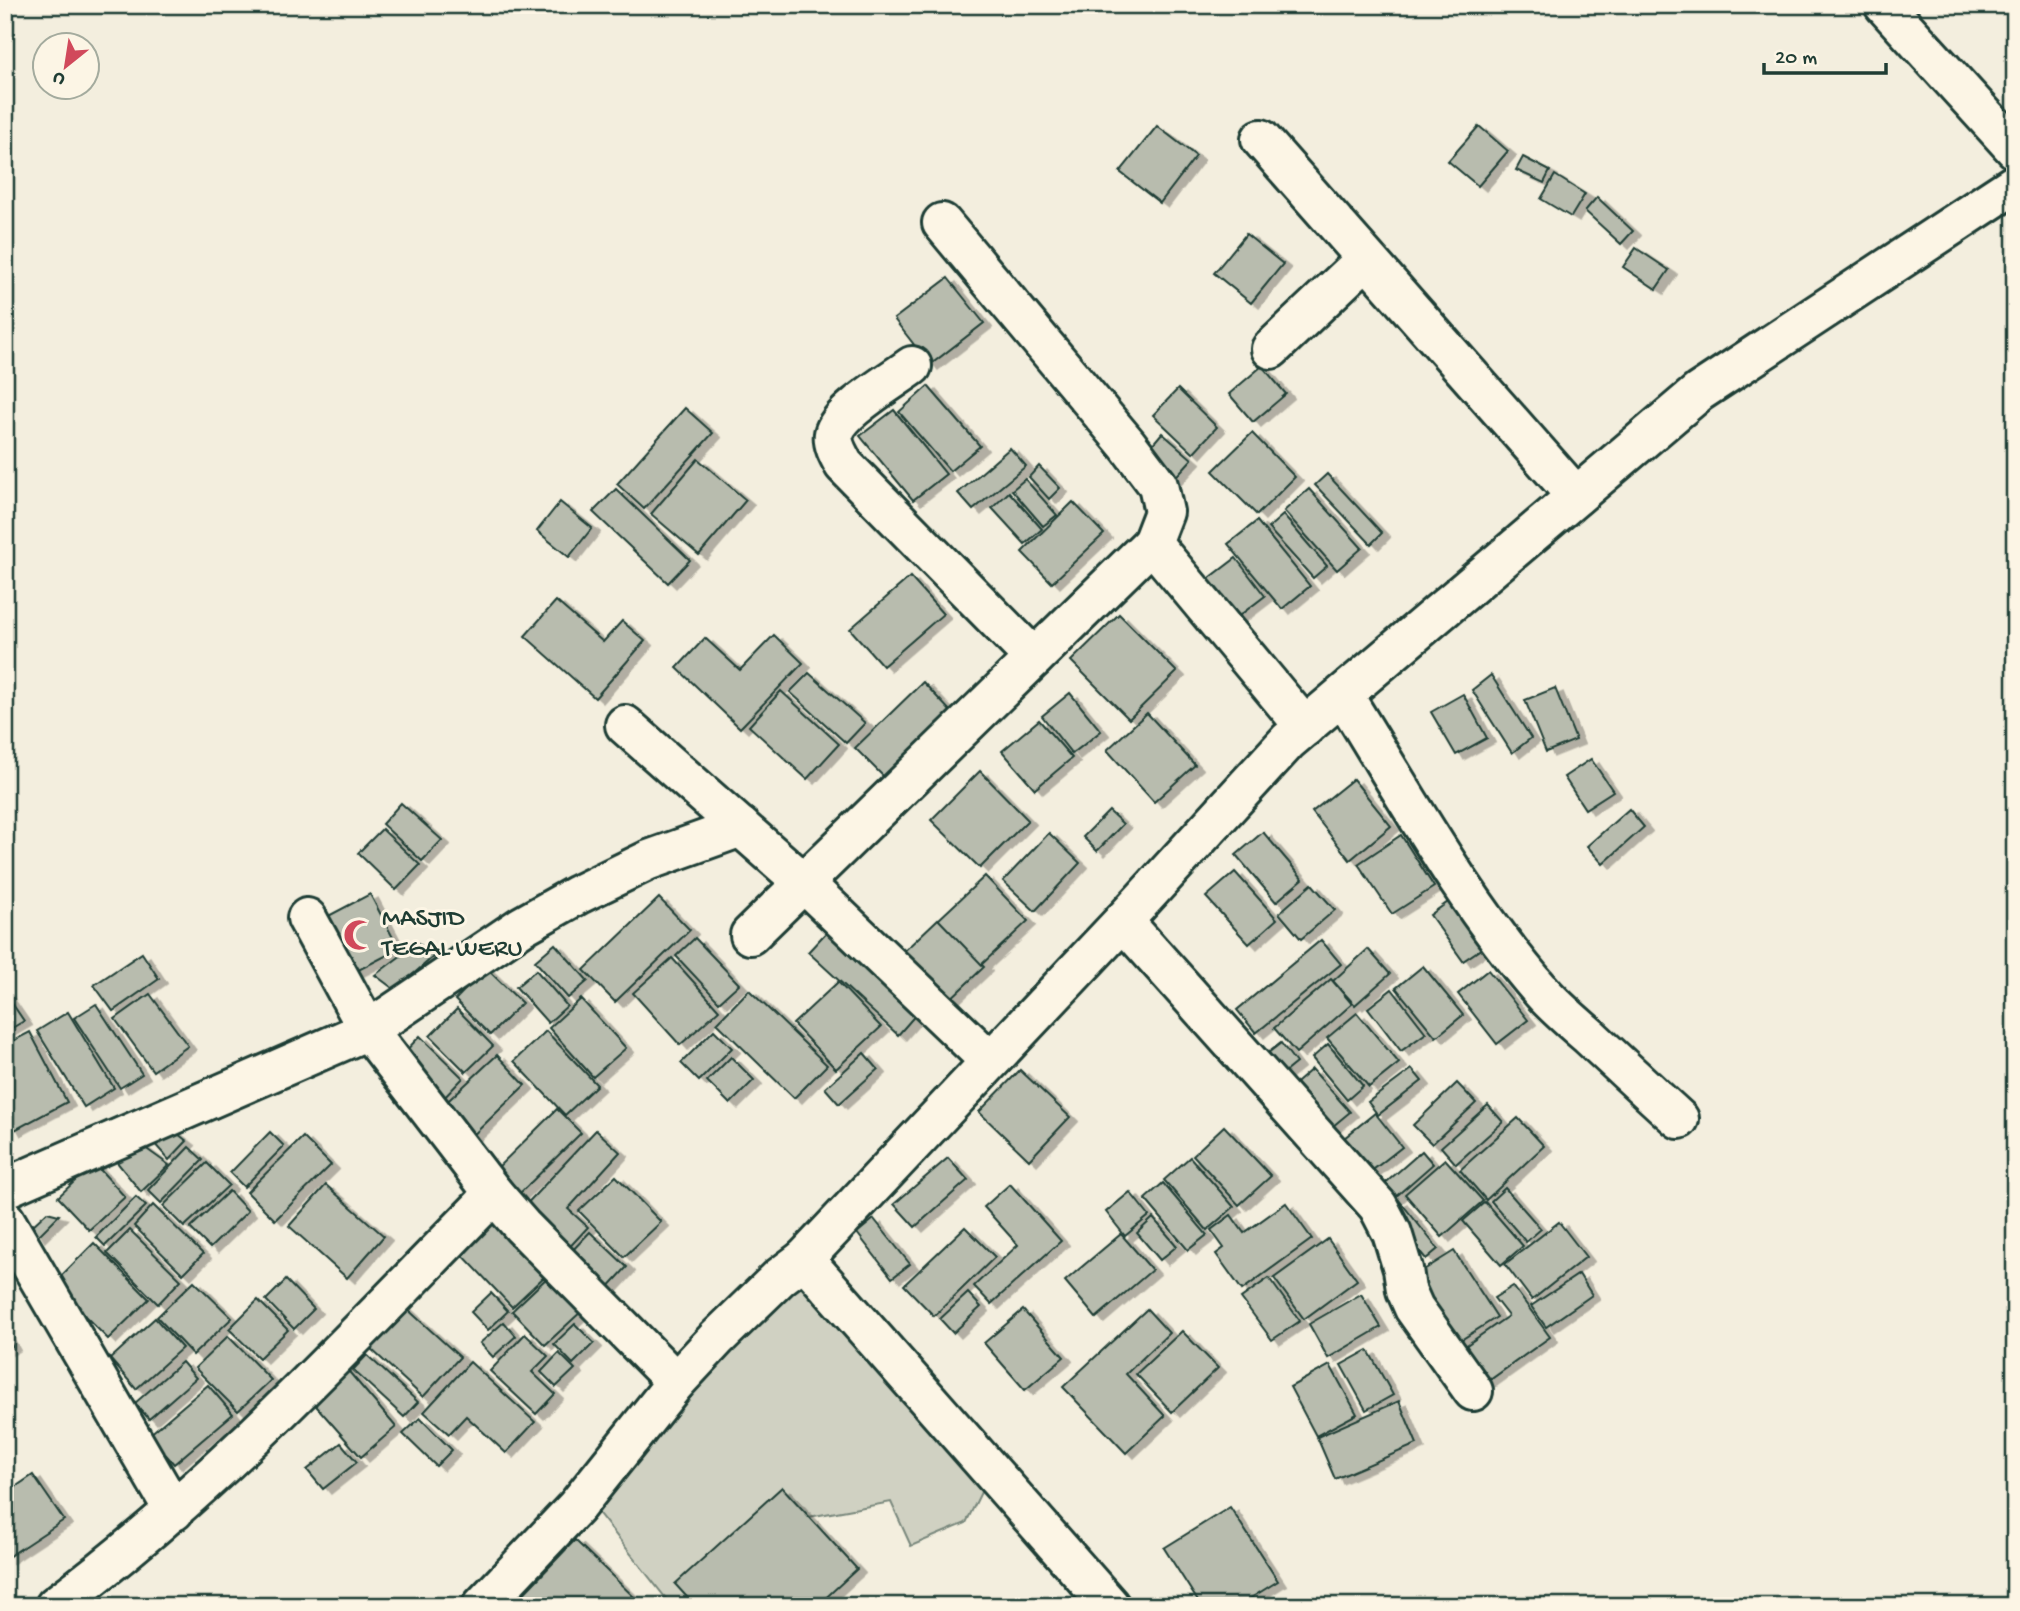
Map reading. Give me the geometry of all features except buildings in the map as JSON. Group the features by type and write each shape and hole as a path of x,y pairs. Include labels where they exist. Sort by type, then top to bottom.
{"street":[{"path":"1884,5 2015,149"},
{"path":"1261,139 1576,496"},
{"path":"482,1606 576,1507 676,1382 780,1277 804,1259 1124,921 1288,741 1699,392 2015,184"},
{"path":"750,935 1152,543 1164,512 1158,485 1127,444 942,223"},
{"path":"1271,349 1366,258"},
{"path":"912,366 842,418 834,435 836,451 844,465 1034,658"},
{"path":"1152,543 1304,727"},
{"path":"1343,695 1424,831 1503,945 1544,995 1679,1119"},
{"path":"625,725 804,883 990,1061"},
{"path":"5,1188 369,1030 522,926 577,895 649,860 741,827"},
{"path":"307,918 369,1030 494,1194 522,1226 676,1382"},
{"path":"1124,921 1378,1206 1392,1233 1404,1269 1406,1290 1414,1308 1473,1391"},
{"path":"55,1606 113,1563 229,1462 494,1194"},
{"path":"5,1220 174,1511"},
{"path":"804,1259 1110,1606"}],"shaded area":[{"path":"780,1277 816,1293 985,1484 966,1523 911,1546 891,1502 809,1517 677,1606 672,1606 585,1496"}],"place":[{"name":"MASJID TEGAL WERU","path":"359,935"}]}
